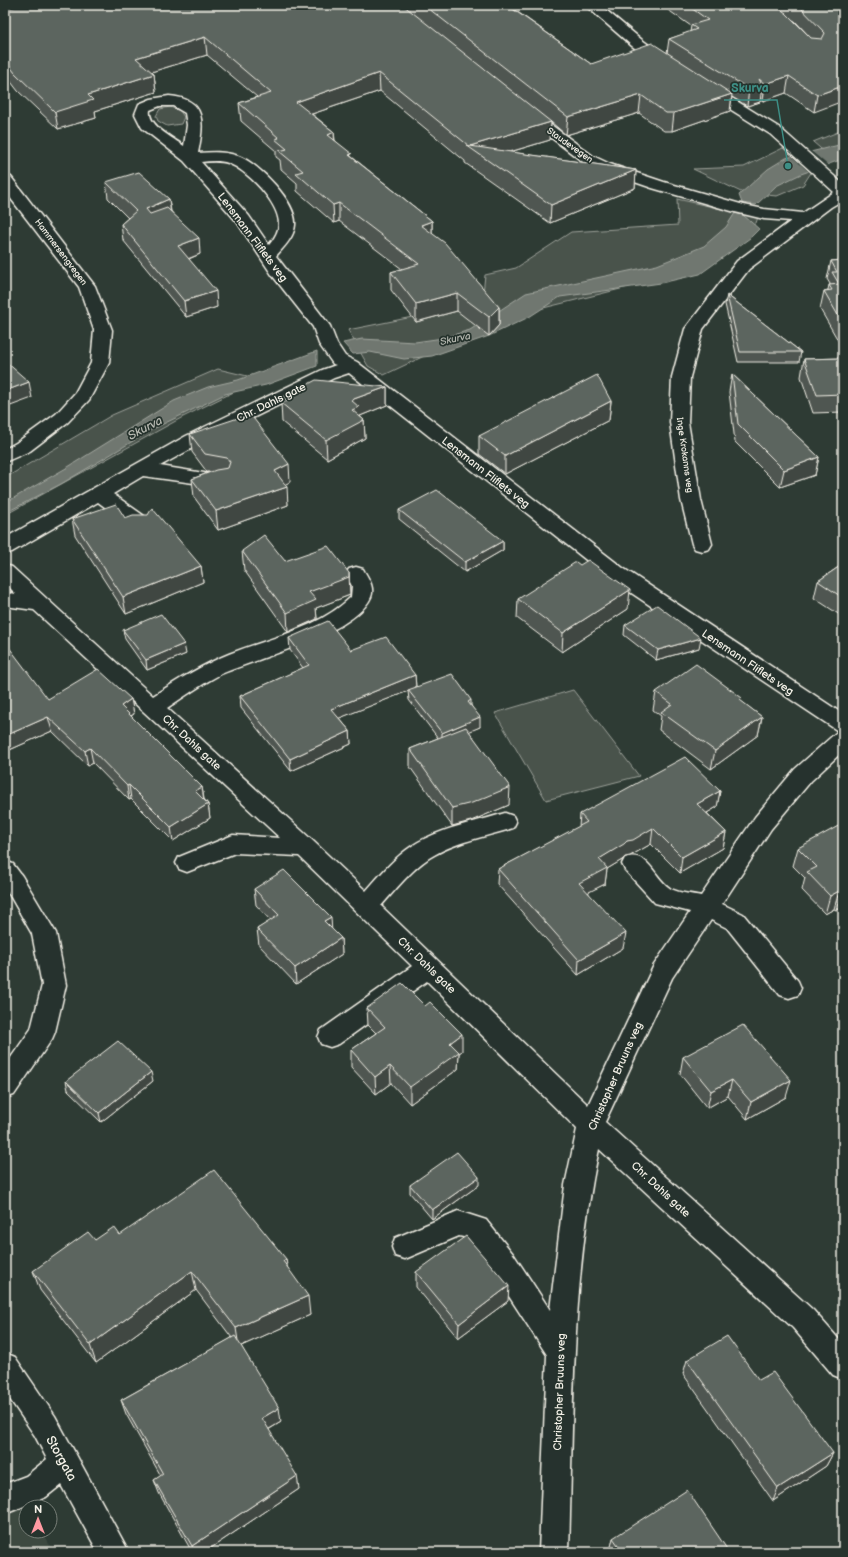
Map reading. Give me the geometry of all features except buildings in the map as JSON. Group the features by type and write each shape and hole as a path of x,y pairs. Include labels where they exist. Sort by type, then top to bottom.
{"street":[{"path":"592,5 637,43 680,73"},
{"path":"693,81 775,131 822,172 843,193"},
{"name":"Staudevegen","path":"515,104 564,142 588,159 605,168 741,209 764,214 807,218"},
{"name":"Lensmann Fliflets veg","path":"268,256 284,236 287,222 282,206 262,181 247,167 233,159 217,156 189,158 243,220 268,256 321,326 328,344 345,363 616,573 843,725"},
{"name":"Hammersengvegen","path":"5,180 87,286 103,330 100,363 83,396 62,418 24,447 5,456"},
{"name":"Inge Krokanns veg","path":"702,544 691,500 679,422 681,377 694,329 720,293 744,265 843,193"},
{"name":"Chr. Dahls gate","path":"5,547 200,437 328,374 345,363"},
{"path":"142,470 222,481"},
{"path":"100,494 143,525"},
{"name":"Chr. Dahls gate","path":"5,572 153,706 305,847 591,1125 802,1319 843,1365"},
{"path":"153,706 220,666 320,627 355,606 362,594 362,585 356,574"},
{"path":"5,599 41,604"},
{"name":"Christopher Bruuns veg","path":"554,1552 562,1322 578,1185 591,1125 663,972 763,823 803,775 843,738"},
{"path":"367,906 408,861 428,847 458,835 505,822"},
{"path":"187,863 233,844 305,847"},
{"path":"633,864 663,896 706,907 735,922 789,988"},
{"path":"5,870 14,882 44,933 54,985 43,1032 5,1087"},
{"path":"330,1037 429,967"},
{"path":"405,1247 458,1223 477,1229 504,1264 561,1352"},
{"name":"Storgata","path":"5,1367 45,1426 114,1552"},
{"path":"5,1499 36,1487 65,1464"}],"shaded area":[{"path":"170,107 180,111 184,117 181,124 167,126 158,121 156,116 160,109"},
{"path":"843,130 843,160 834,160 813,142"},
{"path":"783,148 812,171 803,185 777,196 743,193 693,169 744,167"},
{"path":"677,199 758,217 756,223 718,253 673,276 507,317 384,375 368,366 348,330 482,303 485,275 516,268 571,232 678,225"},
{"path":"218,369 260,379 183,417 5,515 5,478 112,415"},
{"path":"573,690 639,776 546,800 495,713"},
{"path":"5,1471 22,1499 18,1499 18,1539 46,1539 54,1552 5,1552"}],"water":[{"path":"843,144 843,159 801,174 776,186 756,205 742,203 739,195 768,169 786,158"},
{"path":"735,213 743,215 759,229 750,238 700,274 661,283 560,297 529,317 489,336 432,356 404,359 370,352 353,354 343,343 362,339 415,342 443,338 470,330 526,293 657,265 704,246 726,227"},
{"path":"317,351 317,366 266,385 225,394 155,428 61,484 5,513 5,503 68,467 174,401 208,387 238,380"}],"pier":[{"path":"811,151 830,167 810,173 790,155"}],"place":[{"name":"Skurva","path":"788,166"}]}
